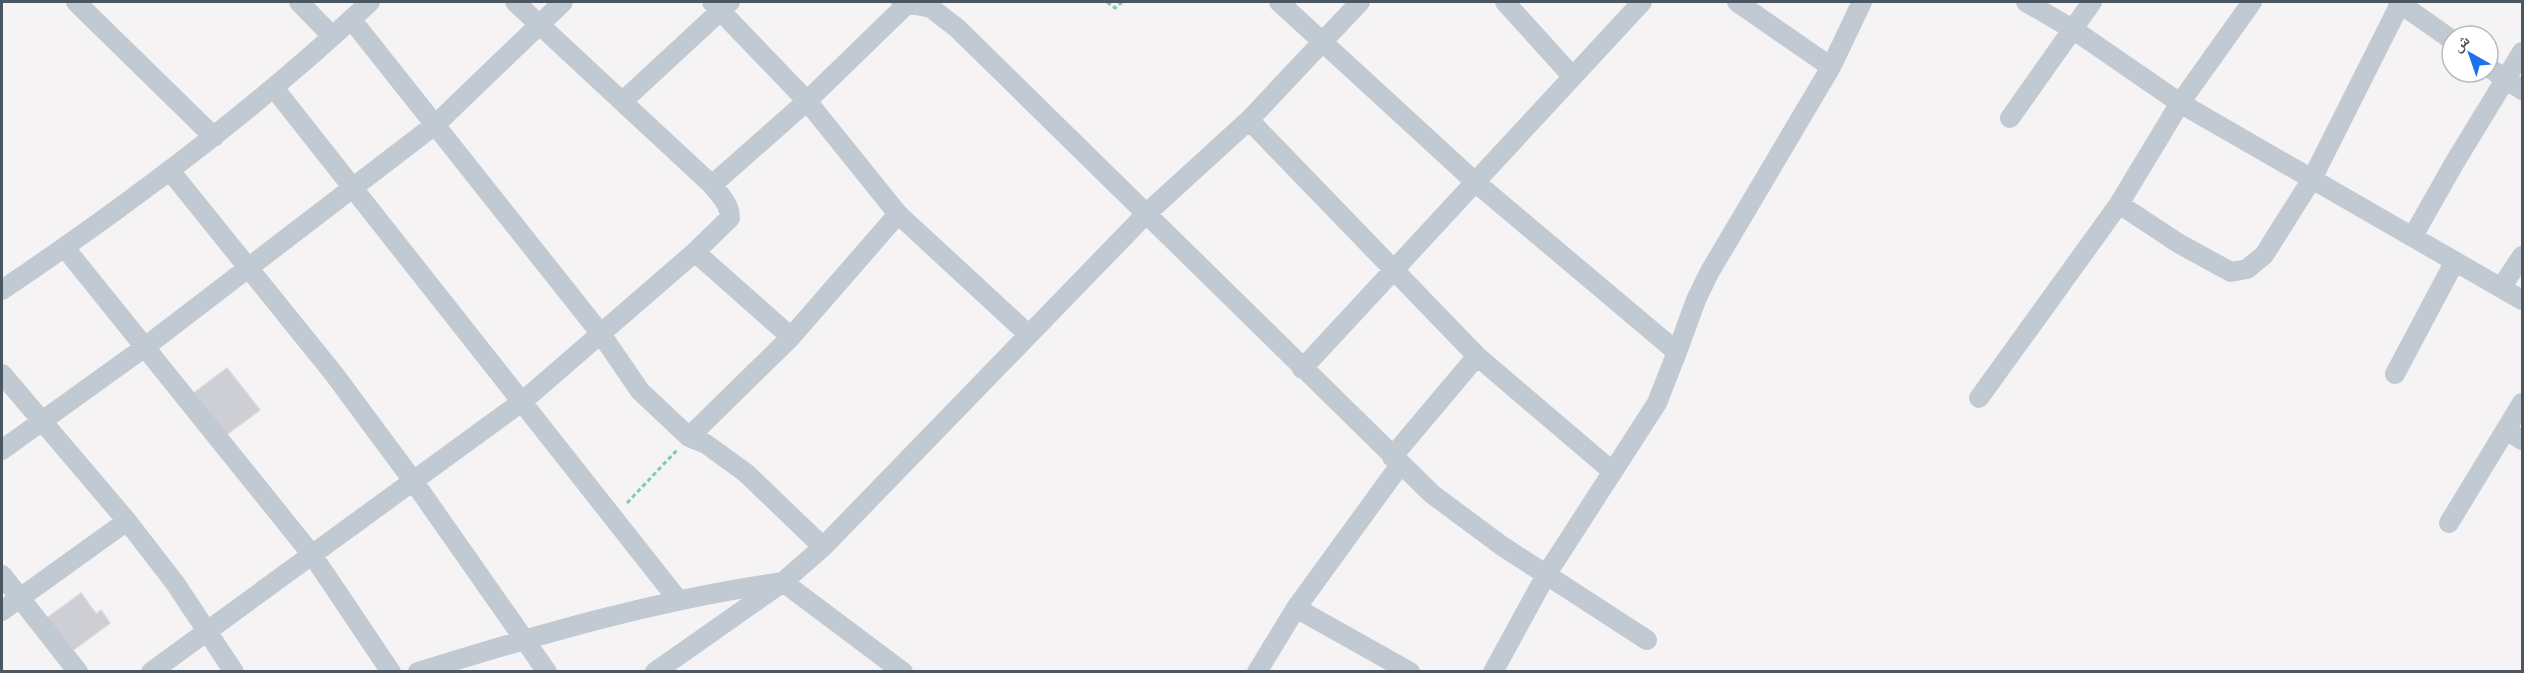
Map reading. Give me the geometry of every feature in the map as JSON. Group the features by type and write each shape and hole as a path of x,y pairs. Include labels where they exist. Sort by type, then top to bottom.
{"street":[{"path":"76,2 214,137"},
{"path":"299,2 332,36"},
{"path":"2,290 171,172 274,88 370,2"},
{"path":"151,672 523,401 695,252 730,218 730,210 726,202 712,185 515,2"},
{"path":"2,450 145,347 355,189 436,124 563,2"},
{"path":"712,185 807,100 906,2 930,8 957,28 1396,461 1468,522 1647,640"},
{"path":"1279,2 1474,181 1677,352"},
{"path":"655,672 783,582 823,547 1146,214 1249,120 1360,2"},
{"path":"1505,2 1572,76"},
{"path":"1302,369 1642,2"},
{"path":"1737,2 1831,67"},
{"path":"1493,672 1546,575 1657,403 1692,309 1709,273 1831,67 1862,2"},
{"path":"2026,2 2073,30 2180,103 2523,300"},
{"path":"2010,118 2092,2"},
{"path":"1978,398 2119,204 2180,103 2252,2"},
{"path":"2119,204 2178,243 2231,272 2247,269 2264,255 2312,179 2400,2 2440,31"},
{"path":"623,101 721,4 807,100 898,214 1028,334"},
{"path":"351,19 601,334 640,391 689,437 723,455 823,547"},
{"path":"2413,236 2523,52"},
{"path":"2500,75 2523,90"},
{"path":"274,88 679,601"},
{"path":"1249,120 1477,356 1613,472"},
{"path":"171,172 250,267 414,482 547,672"},
{"path":"689,437 791,337 898,214"},
{"path":"65,248 313,556 391,672"},
{"path":"695,252 791,337"},
{"path":"2501,288 2523,256"},
{"path":"2395,374 2455,261"},
{"path":"1257,672 1296,608 1396,461 1477,356"},
{"path":"2,374 40,422 127,521 208,632 234,672"},
{"path":"2449,523 2514,435 2523,403"},
{"path":"2,611 127,521"},
{"path":"2,575 78,672"},
{"path":"418,672 525,639 679,601 783,582 903,672"},
{"path":"1296,608 1409,671"}],"path":[{"path":"1107,2 1115,8 1122,2"},
{"path":"613,518 689,437"}],"building":[{"path":"227,368 260,410 222,438 190,396"},
{"path":"81,593 96,614 101,610 110,623 68,654 43,621"}]}
